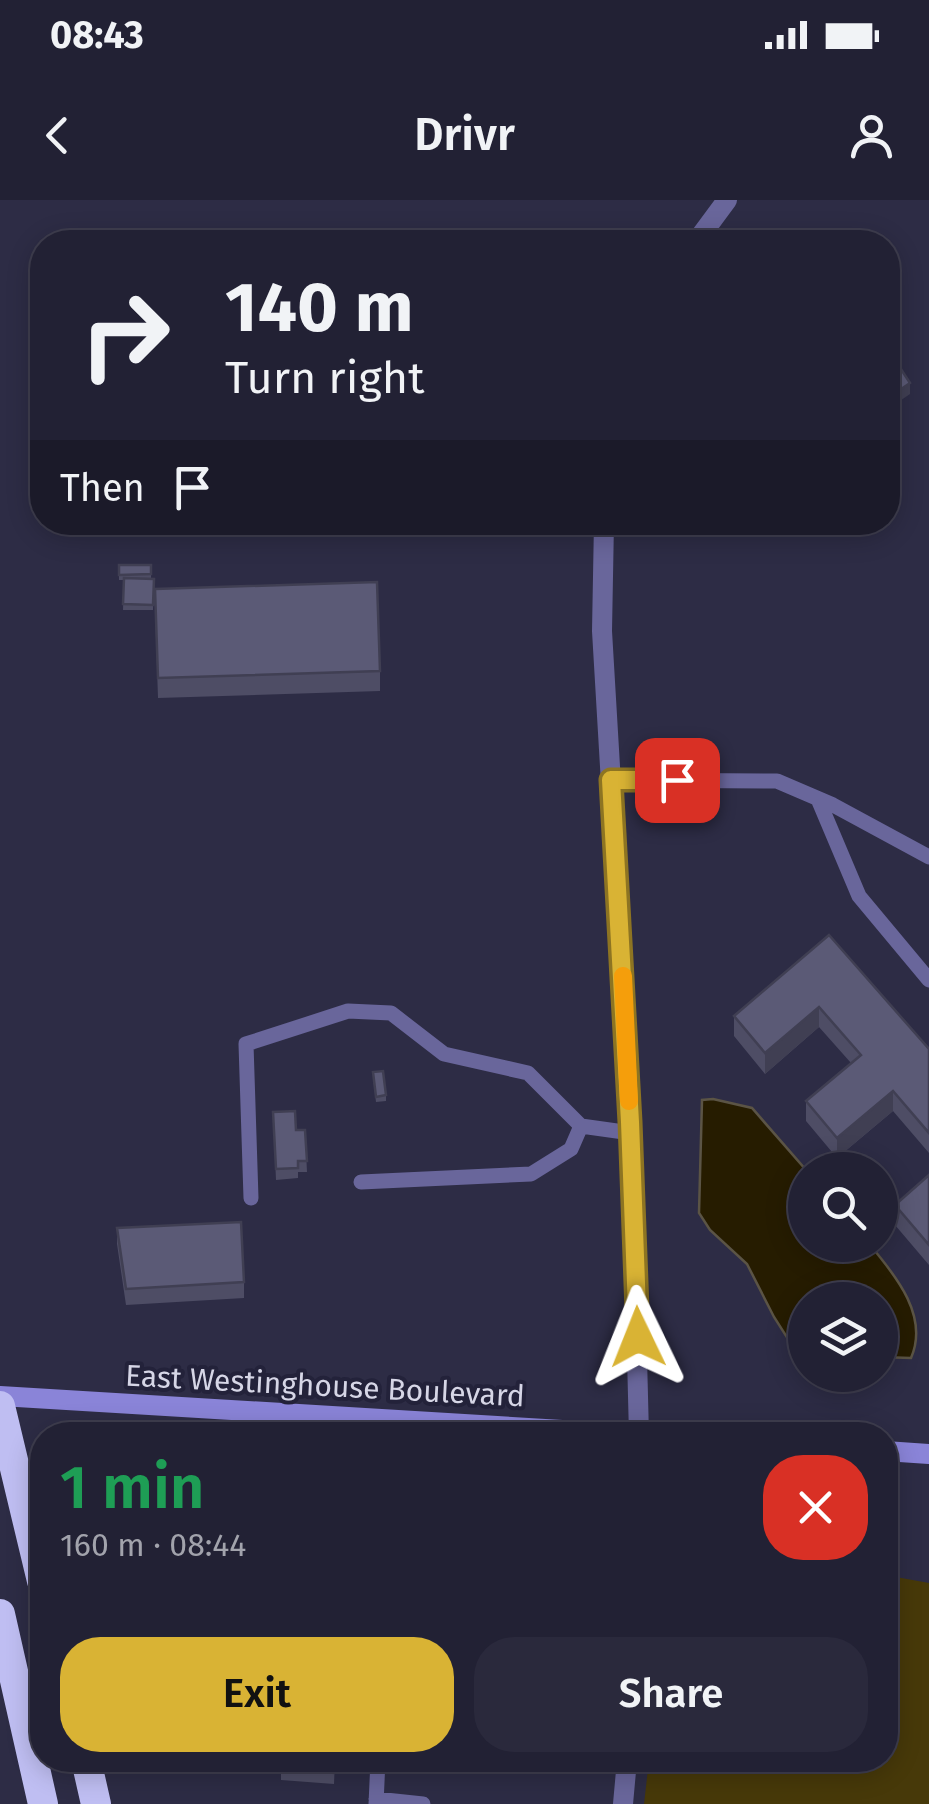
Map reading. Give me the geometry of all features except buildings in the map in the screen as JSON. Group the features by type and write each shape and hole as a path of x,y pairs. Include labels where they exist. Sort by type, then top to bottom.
{"highway":[{"path":"0,1406 30,1532"},
{"path":"0,1614 30,1750"},
{"path":"35,1772 42,1804"},
{"path":"89,1772 96,1804"}],"main road":[{"name":"East Westinghouse Boulevard","path":"0,1396 427,1422"},
{"path":"898,1452 929,1454"}],"street":[{"path":"705,230 728,200"},
{"path":"604,535 602,630 631,1134 641,1422"},
{"path":"623,1804 626,1772"}],"lane":[{"path":"611,780 777,781 929,858"},
{"path":"818,799 859,896 929,980"},
{"path":"252,1198 246,1044 348,1012 391,1014 444,1054 528,1073 580,1126 631,1134"},
{"path":"360,1182 531,1174 571,1149 580,1126"},
{"path":"377,1772 376,1802 423,1804"}],"shaded area":[{"path":"702,1100 752,1108 790,1152 788,1262 884,1262 900,1284 913,1313 916,1343 911,1358 898,1358 898,1282 788,1282 788,1339 747,1264 710,1230 699,1213"},
{"path":"898,1577 929,1583 929,1804 644,1804 648,1772 898,1772"}],"slow traffic":[{"path":"623,976 629,1101"}],"route":[{"path":"638,1337 611,780 677,780"}]}
